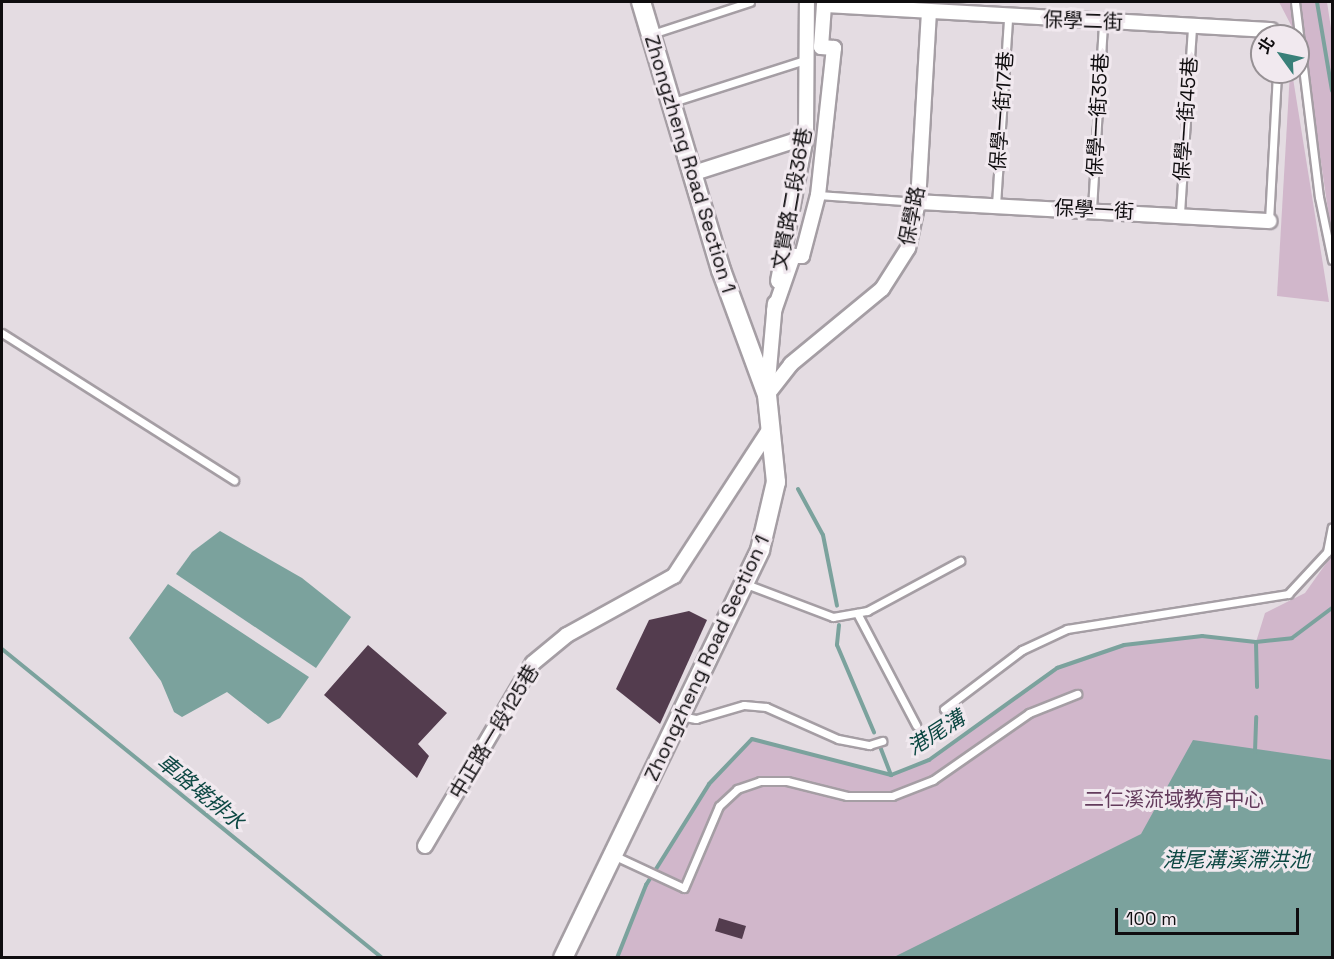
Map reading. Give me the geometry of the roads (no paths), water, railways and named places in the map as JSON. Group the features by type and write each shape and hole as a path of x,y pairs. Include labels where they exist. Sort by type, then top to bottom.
{"main road":[{"name":"Zhongzheng Road Section 1","path":"563,957 744,583 773,508 767,395 691,174 641,2"}],"street":[{"name":"文賢路二段36巷","path":"767,395 774,311 806,137 807,2"},
{"name":"保學二街","path":"818,195 834,48 821,47 824,5 929,14 1192,25 1250,31"},
{"name":"保學路","path":"767,395 791,364 867,303 896,272 908,248 918,202 929,14"},
{"path":"691,174 806,137"},
{"path":"774,311 793,256 802,256 818,195"},
{"name":"保學一街","path":"918,202 1180,213 1269,221"},
{"name":"中正路一段125巷","path":"425,846 533,663 567,635 674,576 770,429"}],"lane":[{"path":"650,34 750,2"},
{"path":"1295,2 1332,260"},
{"name":"保學一街17巷","path":"996,205 1008,17"},
{"name":"保學一街35巷","path":"1092,209 1103,22"},
{"name":"保學一街45巷","path":"1180,213 1192,25"},
{"path":"670,103 808,59"},
{"path":"1269,221 1277,84"},
{"path":"818,195 918,202"},
{"path":"2,333 234,480"},
{"path":"944,709 1052,634 1288,594 1327,552 1332,526"},
{"path":"744,583 833,617 857,613 960,561"},
{"path":"857,613 916,725"},
{"path":"614,855 684,888 719,806 737,789 759,781 787,781 847,796 892,796 933,780 1029,713 1077,694"},
{"path":"680,716 696,719 744,705 766,707 838,739 869,745 882,741"}],"water":[{"path":"220,531 302,578 351,617 316,668 176,574 192,552"},
{"path":"168,584 309,677 280,718 268,724 227,692 182,717 174,712 161,681 129,638"},
{"name":"港尾溝溪滯洪池","path":"1193,740 1332,760 1332,957 894,957 1141,834"}],"waterway":[{"name":"港尾溝","path":"1317,2 1332,91"},
{"path":"798,489 823,535 837,606"},
{"name":"港尾溝","path":"617,958 646,885 709,784 752,739 891,775 929,760 1057,668 1124,645 1202,636 1256,642 1292,638 1332,608"},
{"path":"839,625 837,645 874,732"},
{"path":"1256,642 1257,687"},
{"name":"車路墘排水","path":"2,649 382,958"},
{"path":"1255,752 1256,717"},
{"path":"881,749 891,775"}],"park label":[{"name":"二仁溪流域教育中心","path":"1174,799"}]}
